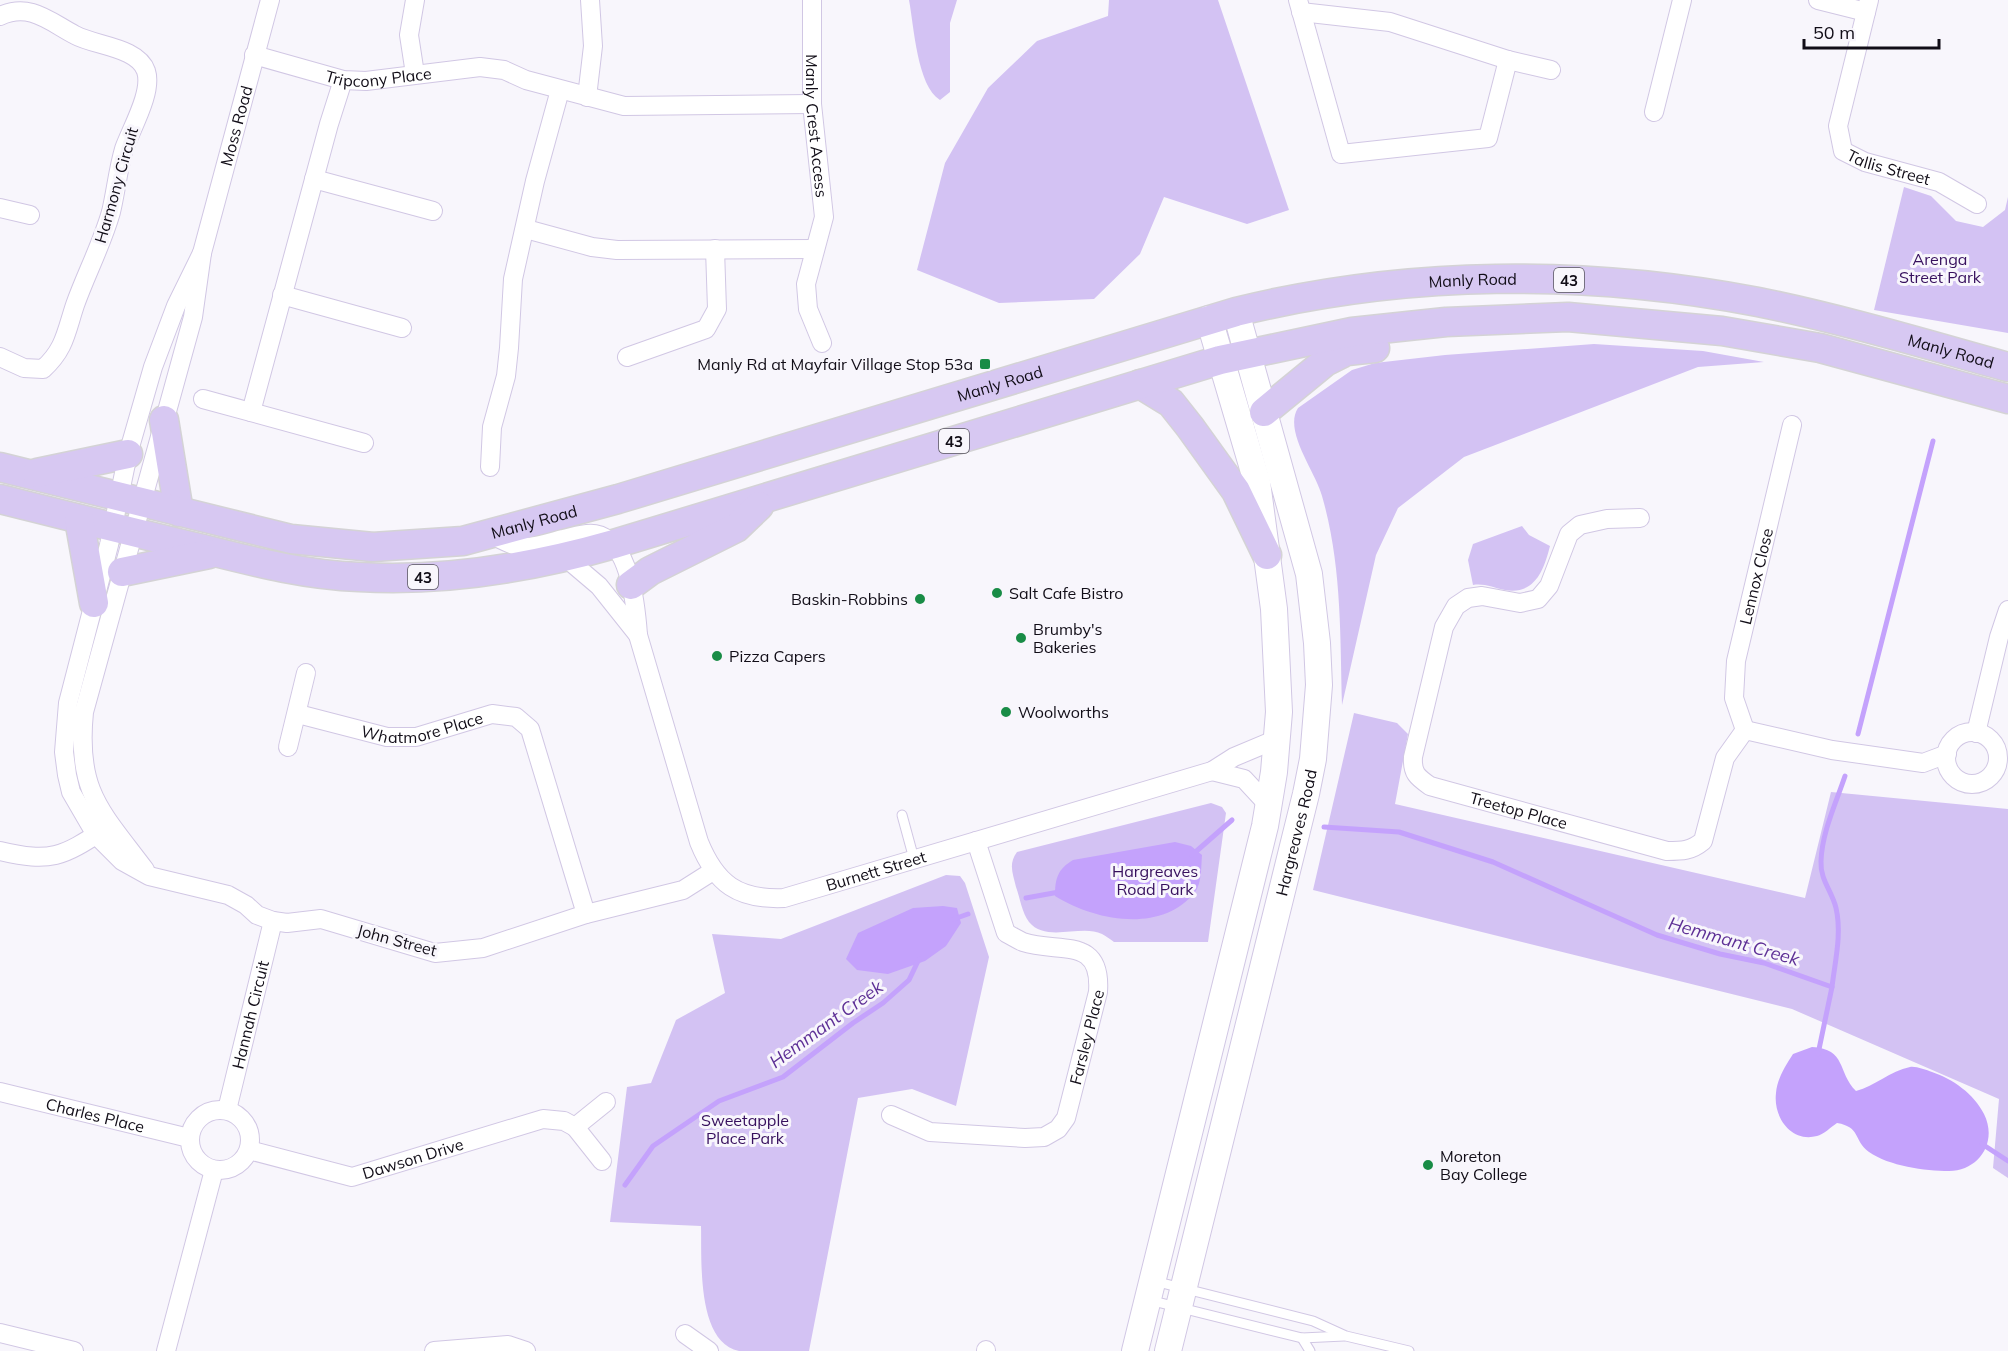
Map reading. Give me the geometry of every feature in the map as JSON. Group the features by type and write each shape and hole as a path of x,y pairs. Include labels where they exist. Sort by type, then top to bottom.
{"main road":[{"name":"Manly Road","path":"0,467 291,539 374,547 432,545 492,535 1223,315 1374,286 1496,279 1565,279 1637,285 1759,303 2003,361"},
{"name":"Hargreaves Road","path":"1135,1351 1269,806 1277,739 1279,681 1267,555 1257,482 1234,357 1223,315"},
{"path":"1264,412 1312,371 1347,351 1496,335 1525,318"},
{"name":"Manly Road","path":"0,499 279,568 359,577 445,577 488,573 566,558 1234,357 1352,332 1446,322 1525,318 1608,319 1671,324 1766,338 1820,348 2008,399"},
{"name":"Hargreaves Road","path":"1167,1351 1306,794 1317,720 1317,643 1309,574 1264,412 1234,357"},
{"path":"1140,384 1171,403 1184,418 1236,491 1267,555"},
{"path":"164,420 179,512"},
{"path":"32,475 128,454"},
{"path":"631,585 650,571 736,528 767,498"},
{"path":"79,519 94,603"},
{"path":"122,572 217,553"}],"street":[{"name":"Moss Road","path":"130,499 164,420 193,317 202,253 270,0"},
{"path":"415,74 409,35 416,0"},
{"path":"587,97 593,46 590,0"},
{"name":"Manly Crest Access","path":"813,0 812,104 824,217 806,284 807,300 822,343"},
{"path":"1654,112 1682,0"},
{"path":"1818,0 1868,6"},
{"name":"Harmony Circuit","path":"0,16 38,6 76,36 135,58 146,70 148,86 124,151 102,239 88,270 57,356 44,369 24,368 0,357"},
{"path":"1508,60 1488,138 1341,154 1300,6 1390,22 1508,60 1551,70"},
{"name":"Tallis Street","path":"1868,6 1838,126 1843,151 1865,162 1939,182 1977,204"},
{"name":"Tripcony Place","path":"254,55 343,80 366,81 480,67 504,70 526,80 624,106 812,104"},
{"path":"251,412 343,80"},
{"path":"490,467 492,427 506,376 513,279 535,181 560,90"},
{"path":"314,179 433,211"},
{"path":"0,208 30,215"},
{"path":"526,229 592,247 617,250 815,249"},
{"path":"627,357 706,329 717,309 715,249"},
{"name":"Moss Road","path":"130,499 128,454 160,344 202,253"},
{"path":"282,295 402,328"},
{"path":"203,399 364,443"},
{"name":"Lennox Close","path":"1745,730 1734,698 1736,661 1792,425"},
{"path":"122,530 130,499"},
{"name":"Treetop Place","path":"1640,518 1607,519 1580,525 1569,534 1549,586 1538,599 1520,603 1482,596 1468,598 1456,606 1444,627 1412,767 1417,777 1430,786 1667,851 1685,851 1695,848 1703,840 1725,758 1745,730"},
{"name":"John Street","path":"103,831 87,784 81,738 84,712 122,572 122,530"},
{"name":"John Street","path":"122,530 94,603 68,703 63,752 71,792 103,831 122,861 149,876 228,895 246,905 257,915 273,921 287,923 321,919 435,953 483,948 586,914 683,890 713,871"},
{"path":"492,535 519,547 585,534 596,534 614,544"},
{"name":"Burnett Street","path":"614,544 621,554 631,585 636,605 638,635 699,842 713,871 728,886 746,895 765,899 784,898 1212,771 1234,758 1277,739"},
{"name":"Burnett Street","path":"566,558 599,586 638,635"},
{"path":"1976,733 1999,637 2008,610"},
{"path":"288,747 306,673"},
{"name":"Whatmore Place","path":"297,714 387,737 417,737 492,714 516,717 530,729 586,914"},
{"path":"1745,730 1810,746 1923,764 1947,754"},
{"path":"1976,733 1987,737 1995,745 2002,770 1984,781 1966,784 1950,773 1947,754 1954,739 1965,734 1976,733"},
{"path":"1212,771 1244,779 1269,806"},
{"path":"0,850 40,858 53,857 66,853 103,831"},
{"name":"Farsley Place","path":"891,1114 930,1132 1025,1138 1044,1137 1058,1130 1066,1118 1098,992 1099,973 1093,961 1076,948 1025,942 1006,933 976,841"},
{"name":"Hannah Circuit","path":"227,1110 273,921"},
{"name":"Charles Place","path":"0,1092 189,1138"},
{"path":"602,1161 575,1127 606,1102"},
{"path":"227,1110 237,1114 247,1125 251,1136 249,1150 244,1159 233,1167 214,1170 194,1157 189,1138 191,1128 200,1116 209,1111 227,1110"},
{"name":"Dawson Drive","path":"249,1150 352,1177 543,1119 564,1121 575,1127"},
{"path":"166,1351 214,1170"},
{"path":"0,1333 74,1351"},
{"path":"685,1334 709,1351"},
{"path":"434,1351 507,1345 526,1351"}],"lane":[{"path":"902,815 914,858"},
{"path":"1149,1290 1302,1338 1346,1336"},
{"path":"1149,1290 1180,1298 1313,1321 1346,1336 1409,1351"},
{"path":"1302,1338 1310,1351"}],"green space":[{"path":"909,0 957,0 950,23 950,92 940,100 932,93 921,69"},
{"path":"1109,0 1218,0 1289,210 1247,224 1164,197 1140,254 1094,299 999,303 917,270 945,163 988,88 1037,41 1108,16"},
{"name":"Arenga Street Park","path":"1904,187 1931,196 1956,221 1983,227 2005,210 2008,197 2008,333 1874,310"},
{"path":"1594,344 1703,351 1764,362 1698,367 1464,457 1398,508 1376,555 1342,705 1337,574 1329,522 1322,496 1297,440 1294,417 1298,408 1352,370 1375,363 1445,355"},
{"path":"1522,526 1529,535 1550,546 1545,564 1536,579 1524,589 1515,591 1473,585 1468,560 1473,544"},
{"path":"1354,713 1397,723 1408,734 1395,804 1805,898 1831,792 2008,809 2008,1178 1993,1168 1999,1099 1792,1009 1313,890"},
{"name":"Hargreaves Road Park","path":"1211,803 1222,807 1226,813 1208,942 1114,942 1094,931 1045,931 1029,922 1021,905 1012,869 1017,852"},
{"name":"Sweetapple Place Park","path":"946,875 960,876 965,883 989,957 956,1106 912,1089 858,1098 809,1351 739,1351 725,1344 715,1332 708,1316 702,1278 701,1226 610,1222 627,1087 651,1083 676,1020 725,993 712,934 781,939"}],"shaded area":[{"path":"1175,842 1191,846 1202,855 1201,874 1195,892 1181,905 1165,914 1128,919 1108,917 1071,905 1055,896 1058,875 1073,860"},
{"path":"943,906 957,908 961,923 946,946 925,961 888,974 857,970 846,959 858,933 913,908"},
{"path":"1812,1047 1831,1052 1836,1057 1856,1091 1910,1067 1932,1072 1955,1083 1975,1100 1988,1124 1989,1135 1983,1153 1969,1166 1960,1170 1929,1170 1907,1167 1877,1157 1864,1147 1853,1131 1845,1125 1837,1123 1817,1136 1799,1136 1792,1132 1777,1111 1778,1083 1793,1054"}],"waterway":[{"path":"1858,734 1933,441"},
{"path":"1832,987 1838,918 1822,874 1821,861 1827,828 1845,776"},
{"name":"Hemmant Creek","path":"1192,855 1232,820"},
{"name":"Hemmant Creek","path":"1324,827 1399,832 1493,862 1657,935 1720,954 1764,963 1832,987 1818,1054"},
{"name":"Hemmant Creek","path":"1026,898 1059,892"},
{"name":"Hemmant Creek","path":"954,919 968,914"},
{"name":"Hemmant Creek","path":"625,1185 653,1146 719,1101 783,1077 883,1003 909,980 919,959"},
{"name":"Hemmant Creek","path":"1982,1144 2008,1161"}],"place":[{"name":"Manly Rd at Mayfair Village Stop 53a","path":"985,364"},
{"name":"Salt Cafe Bistro","path":"997,593"},
{"name":"Baskin-Robbins","path":"920,599"},
{"name":"Brumby's Bakeries","path":"1021,638"},
{"name":"Pizza Capers","path":"717,656"},
{"name":"Woolworths","path":"1006,712"},
{"name":"Moreton Bay College","path":"1428,1165"}]}
